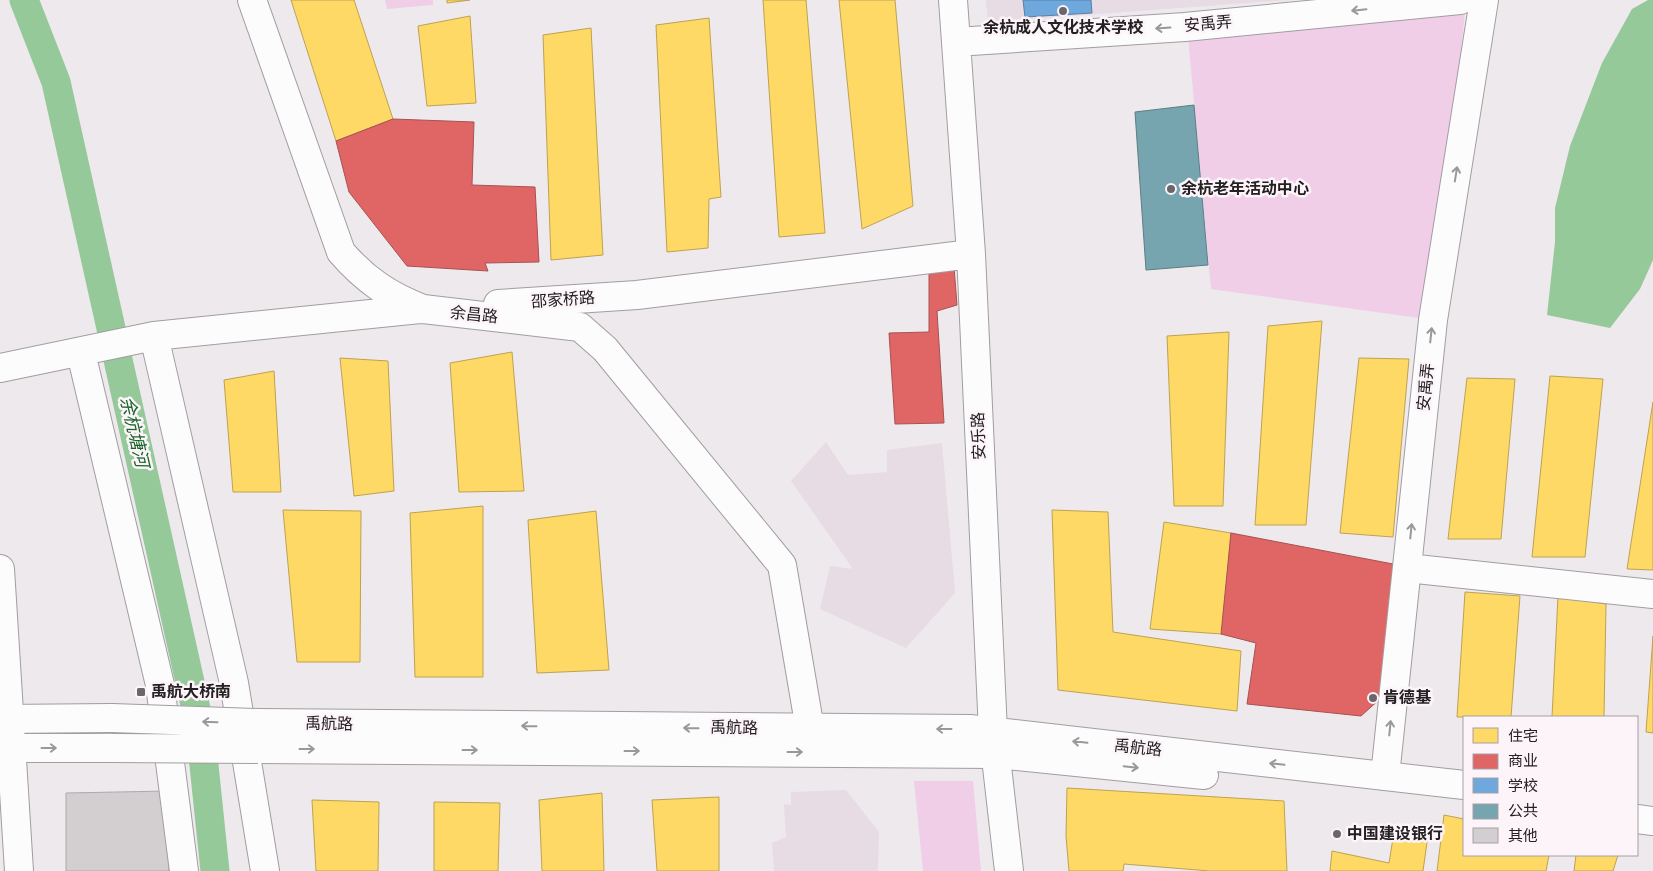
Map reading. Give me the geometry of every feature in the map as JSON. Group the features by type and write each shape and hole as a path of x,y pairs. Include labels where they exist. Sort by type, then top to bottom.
{"street":[{"name":"余昌路","path":"252,0 341,252 359,273 380,289 401,301 423,309 580,326 605,349 782,565 810,729"},
{"name":"安乐路","path":"952,0 971,254 994,743 1008,871"},
{"name":"安禹弄","path":"956,42 1185,27 1460,0"},
{"name":"安禹弄","path":"1385,776 1433,320 1484,0"},
{"name":"邵家桥路","path":"0,368 80,353 154,336 423,309 637,296 971,254"},
{"path":"154,336 234,683 265,871"},
{"path":"80,353 160,685 184,871"},
{"path":"1407,568 1653,594"},
{"path":"0,569 6,748 19,871"},
{"name":"禹航路","path":"5,719 112,718 258,736 994,743 1385,776 1463,785"},
{"name":"禹航路","path":"258,736 810,729 970,729 994,743 1463,801"},
{"path":"6,748 112,748 258,736"},
{"path":"1638,802 1653,803"},
{"path":"1638,819 1653,821"}],"shaded area":[{"path":"385,0 433,0 433,5 387,9"},
{"name":"余杭成人文化技术学校","path":"986,0 1289,0 988,22"},
{"path":"1648,0 1653,0 1653,260 1640,289 1610,328 1547,315 1555,242 1555,208 1570,146 1602,63 1632,9"},
{"path":"1465,12 1433,320 1211,289 1188,36"},
{"path":"826,442 848,475 887,472 887,450 942,443 955,593 906,648 820,609 830,566 853,569 791,481"},
{"path":"914,781 973,781 981,871 923,871"},
{"path":"846,790 879,832 878,871 774,871 772,843 786,837 784,804 791,805 791,792"}],"building: 住宅":[{"path":"291,0 354,0 393,119 336,141"},
{"path":"447,0 470,0 447,3"},
{"path":"763,0 806,0 825,233 779,237"},
{"path":"839,0 895,0 913,206 862,229"},
{"path":"470,16 476,103 427,106 418,26"},
{"path":"709,18 721,197 709,199 708,248 667,252 656,25"},
{"path":"591,28 603,255 551,260 543,35"},
{"path":"1322,321 1306,525 1255,525 1268,326"},
{"path":"1229,332 1223,506 1174,506 1167,336"},
{"path":"512,352 524,491 459,492 450,363"},
{"path":"340,358 388,361 394,491 354,496"},
{"path":"1359,358 1409,359 1393,537 1340,533"},
{"path":"274,371 281,492 233,492 224,380"},
{"path":"1550,376 1603,379 1585,557 1532,557"},
{"path":"1467,378 1515,379 1501,539 1448,539"},
{"path":"1653,402 1653,570 1627,569"},
{"path":"483,506 483,677 415,677 410,513"},
{"path":"283,510 361,511 360,662 297,662"},
{"path":"1052,510 1108,512 1113,632 1241,651 1237,711 1058,690"},
{"path":"596,511 609,670 537,673 528,520"},
{"path":"1164,522 1231,533 1222,634 1150,629"},
{"path":"1465,592 1520,596 1511,716 1457,717"},
{"path":"1558,596 1606,604 1604,716 1552,716"},
{"path":"1653,636 1653,733 1646,732"},
{"path":"1067,788 1284,801 1287,871 1210,871 1124,864 1123,871 1069,871 1066,836"},
{"path":"602,793 604,871 542,871 539,800"},
{"path":"719,797 719,871 657,871 652,800"},
{"path":"312,800 379,802 378,871 316,871"},
{"path":"434,802 500,803 498,871 434,871"},
{"path":"1444,815 1463,819 1463,856 1549,856 1546,871 1437,871"},
{"path":"1395,826 1429,828 1423,871 1330,871 1332,851 1389,863"},
{"path":"1576,856 1618,856 1613,871 1574,871"}],"building: 商业":[{"path":"393,119 474,122 472,185 535,187 539,262 485,263 488,271 407,266 349,192 336,141"},
{"path":"954,267 957,305 937,311 944,423 895,424 889,333 929,332 929,270"},
{"path":"1231,533 1393,564 1381,698 1361,716 1247,704 1256,643 1221,634"}],"building: 学校":[{"path":"1023,0 1091,0 1092,13 1025,17"}],"building: 公共":[{"name":"余杭老年活动中心","path":"1194,105 1208,265 1146,270 1135,112"}],"building: 其他":[{"path":"168,791 169,871 66,871 66,793"}],"waterway":[{"name":"余杭塘河","path":"24,0 56,82 200,727 215,871"}],"place":[{"name":"余杭成人文化技术学校","path":"1063,11"},
{"name":"余杭老年活动中心","path":"1171,189"},
{"name":"禹航大桥南","path":"141,692"},
{"name":"肯德基","path":"1373,698"},
{"name":"中国建设银行","path":"1337,834"}]}
